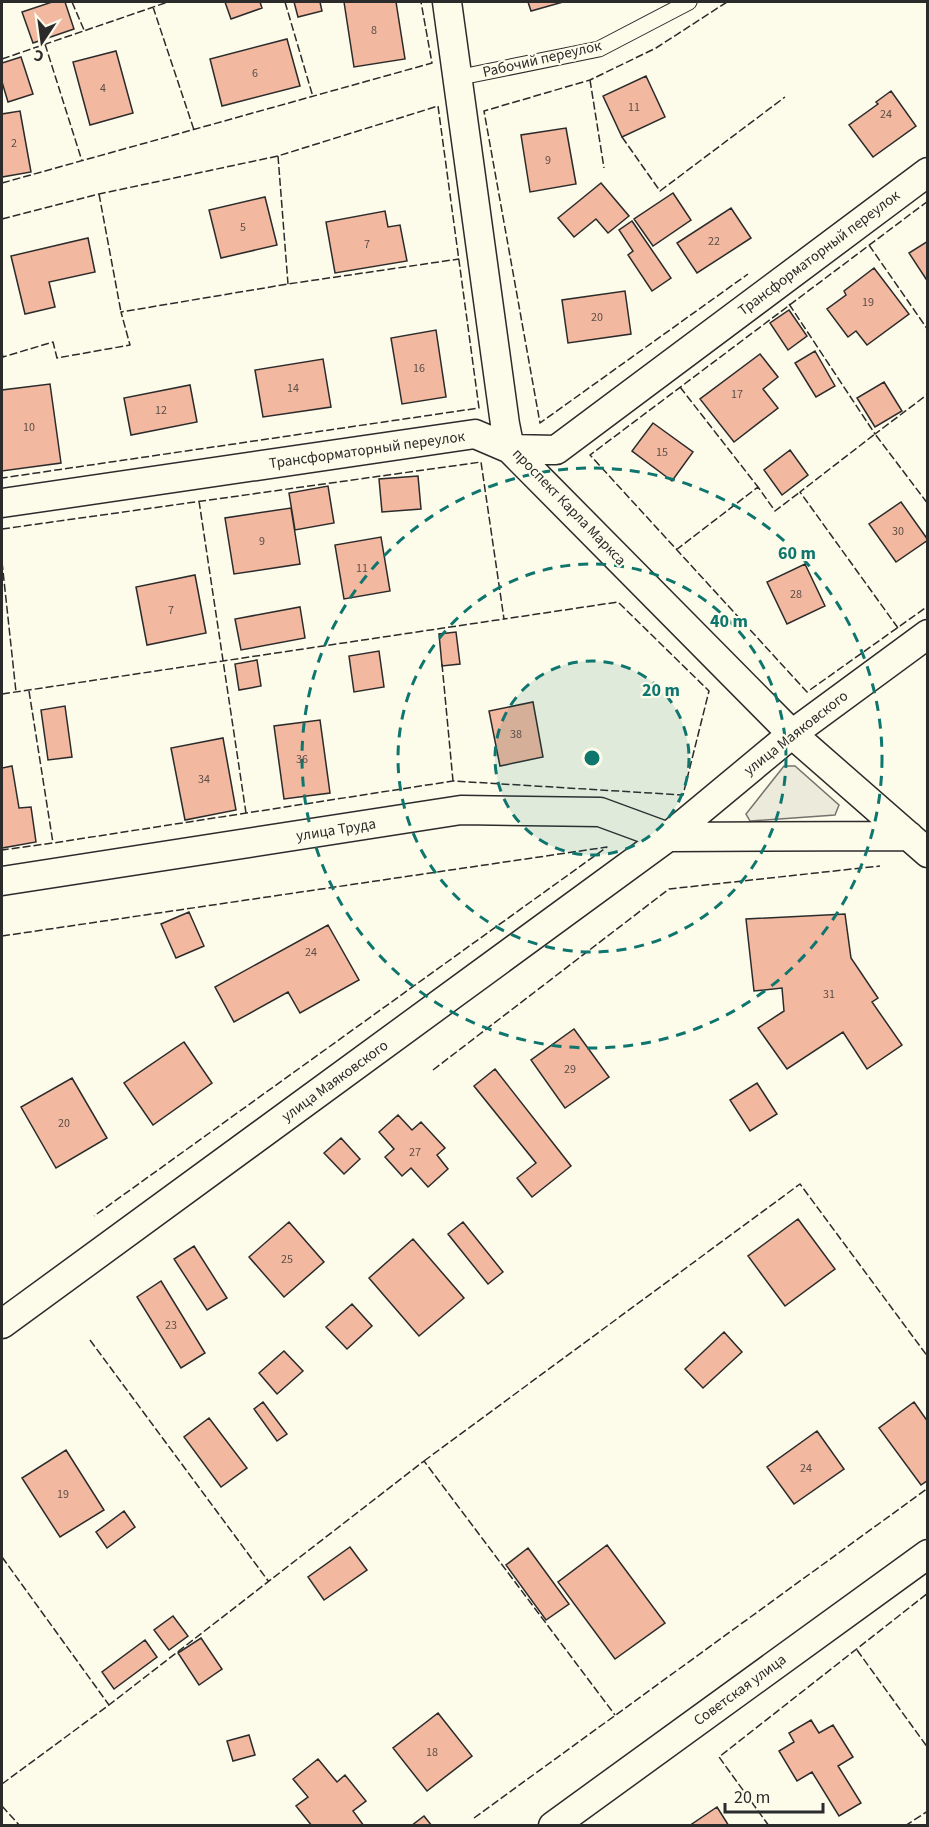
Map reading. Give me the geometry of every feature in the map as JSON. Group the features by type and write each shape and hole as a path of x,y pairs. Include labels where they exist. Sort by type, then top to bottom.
{"street":[{"name":"проспект Карла Маркса","path":"447,2 510,449 792,734 918,844"},
{"name":"Трансформаторный переулок","path":"2,502 475,434 510,449 556,450 927,172"},
{"name":"улица Маяковского","path":"2,1324 668,837 792,734 927,634"},
{"name":"улица Труда","path":"2,881 462,810 600,812 668,837"},
{"path":"668,837 918,844"},
{"name":"Советская улица","path":"553,1826 927,1554"}],"lane":[{"name":"Рабочий переулок","path":"456,78 599,49 689,2"}],"shaded area":[{"path":"784,766 795,766 839,805 835,815 750,821 746,814"}],"building":[{"path":"52,2 65,2 74,29 33,43 22,12"},
{"path":"225,2 260,2 262,8 231,19"},
{"path":"294,2 320,2 322,11 298,17"},
{"path":"344,2 396,2 405,59 354,67"},
{"path":"528,2 563,2 531,11"},
{"path":"287,39 300,86 222,106 210,59"},
{"path":"116,51 133,113 90,125 73,62"},
{"path":"21,57 33,94 8,102 2,82 2,63"},
{"path":"646,76 665,117 622,137 603,96"},
{"path":"891,91 916,126 873,157 849,125 878,104 876,102"},
{"path":"20,111 31,172 2,177 2,114"},
{"path":"566,128 576,184 530,192 521,135"},
{"path":"601,183 629,216 608,233 596,219 574,237 558,218"},
{"path":"673,193 691,220 653,246 634,219"},
{"path":"265,197 277,245 221,258 209,210"},
{"path":"731,208 751,238 697,273 677,243"},
{"path":"385,211 388,227 400,225 407,261 335,273 326,222"},
{"path":"632,221 671,278 652,291 628,255 633,251 619,230"},
{"path":"88,238 95,272 49,282 55,307 25,314 11,256"},
{"path":"928,241 928,282 909,253"},
{"path":"874,268 909,314 867,345 856,331 848,337 827,309 846,295 844,291"},
{"path":"625,291 631,334 568,343 562,300"},
{"path":"789,310 807,336 788,350 770,323"},
{"path":"436,330 446,397 402,404 391,338"},
{"path":"815,351 835,386 816,397 795,363"},
{"path":"760,354 778,377 763,389 778,408 734,442 700,399"},
{"path":"323,359 331,407 263,417 255,370"},
{"path":"884,382 902,411 875,427 857,398"},
{"path":"50,384 61,463 2,471 2,390"},
{"path":"190,385 197,422 131,435 124,398"},
{"path":"653,423 693,452 672,481 632,451"},
{"path":"790,450 808,475 782,495 764,470"},
{"path":"418,476 421,509 382,512 379,479"},
{"path":"328,486 334,523 295,530 289,493"},
{"path":"901,502 928,540 896,562 869,524"},
{"path":"291,508 300,564 234,574 225,518"},
{"path":"381,537 390,591 344,599 335,545"},
{"path":"805,564 825,606 787,624 767,582"},
{"path":"195,575 206,633 147,645 136,587"},
{"path":"300,607 305,638 241,650 235,619"},
{"path":"456,632 460,664 442,666 439,634"},
{"path":"379,651 384,687 354,692 349,656"},
{"path":"257,660 261,686 239,690 235,664"},
{"path":"533,702 543,757 500,766 489,711"},
{"path":"65,706 72,757 48,760 41,710"},
{"path":"320,720 330,793 284,799 274,726"},
{"path":"223,738 236,810 185,820 171,748"},
{"path":"12,766 19,808 31,807 36,842 2,848 2,768"},
{"path":"189,912 204,946 176,958 161,924"},
{"path":"845,914 851,958 878,998 872,1002 902,1045 867,1069 843,1032 787,1069 758,1028 784,1011 782,988 754,991 746,919"},
{"path":"328,925 359,980 300,1013 288,992 234,1022 215,987"},
{"path":"574,1029 609,1077 565,1108 531,1060"},
{"path":"184,1042 212,1083 153,1125 124,1083"},
{"path":"495,1069 571,1166 532,1197 517,1178 536,1163 474,1086"},
{"path":"72,1078 107,1138 56,1168 21,1107"},
{"path":"757,1083 777,1114 750,1131 730,1100"},
{"path":"398,1115 412,1130 421,1122 445,1148 437,1155 448,1169 428,1187 411,1168 402,1176 385,1157 394,1149 379,1132"},
{"path":"341,1138 360,1159 344,1174 324,1153"},
{"path":"798,1219 835,1269 785,1306 748,1256"},
{"path":"289,1222 324,1262 284,1297 249,1257"},
{"path":"463,1222 503,1272 488,1284 448,1234"},
{"path":"413,1239 464,1298 419,1336 369,1278"},
{"path":"194,1246 227,1298 207,1310 174,1259"},
{"path":"161,1281 205,1353 181,1368 137,1297"},
{"path":"352,1304 372,1326 347,1349 326,1327"},
{"path":"724,1332 742,1352 703,1388 685,1369"},
{"path":"284,1351 303,1371 277,1394 259,1373"},
{"path":"263,1402 287,1434 277,1441 254,1409"},
{"path":"914,1402 928,1422 928,1480 921,1485 879,1428"},
{"path":"209,1418 247,1468 221,1487 184,1437"},
{"path":"817,1431 844,1469 794,1504 767,1467"},
{"path":"66,1450 104,1510 60,1537 22,1478"},
{"path":"124,1511 135,1527 107,1548 96,1532"},
{"path":"607,1545 665,1623 615,1659 558,1582"},
{"path":"350,1547 367,1570 324,1600 308,1577"},
{"path":"528,1548 569,1604 546,1620 506,1565"},
{"path":"173,1616 188,1636 169,1650 154,1630"},
{"path":"201,1638 222,1669 199,1685 178,1653"},
{"path":"145,1640 157,1657 114,1689 102,1672"},
{"path":"438,1713 472,1756 427,1791 393,1748"},
{"path":"811,1720 819,1733 833,1725 853,1757 838,1766 861,1803 839,1816 812,1772 797,1781 779,1751 794,1742 789,1733"},
{"path":"249,1735 255,1755 233,1761 227,1741"},
{"path":"318,1759 337,1782 345,1775 366,1801 353,1811 364,1826 312,1826 296,1806 308,1797 293,1779"},
{"path":"717,1807 729,1826 689,1826"},
{"path":"424,1816 432,1826 411,1826"}],"fence":[{"path":"72,2 84,30"},
{"path":"2,59 168,2"},
{"path":"285,2 313,97"},
{"path":"2,183 432,63 421,2"},
{"path":"727,2 656,48 590,80 484,111 540,423 748,274"},
{"path":"153,7 194,130"},
{"path":"45,44 82,161"},
{"path":"590,80 604,168"},
{"path":"622,137 660,191 785,97"},
{"path":"2,219 99,194 278,156 438,106 479,408 2,478"},
{"path":"278,156 288,284"},
{"path":"99,194 121,312"},
{"path":"928,201 590,455 807,692 928,606"},
{"path":"869,245 928,330"},
{"path":"2,353 3,357 53,342 57,358 130,345 121,312 459,259"},
{"path":"789,304 875,434 928,394"},
{"path":"680,387 758,487"},
{"path":"898,628 800,492 875,434 928,504"},
{"path":"2,529 481,462 504,619 618,602 709,691 683,795 453,781 2,850"},
{"path":"676,550 758,487 775,511 800,492"},
{"path":"199,501 246,813"},
{"path":"2,562 16,692"},
{"path":"2,694 504,619"},
{"path":"442,664 453,781"},
{"path":"29,691 53,843"},
{"path":"2,936 607,847 94,1216"},
{"path":"433,1070 669,889 880,866"},
{"path":"424,1461 800,1184 928,1357"},
{"path":"90,1340 269,1582"},
{"path":"2,1784 109,1705 424,1461 615,1715"},
{"path":"474,1818 928,1488"},
{"path":"2,1557 109,1705"},
{"path":"769,1826 719,1757 928,1593"},
{"path":"857,1650 928,1748"},
{"path":"2,1806 20,1826"},
{"path":"905,1826 928,1811"}]}
